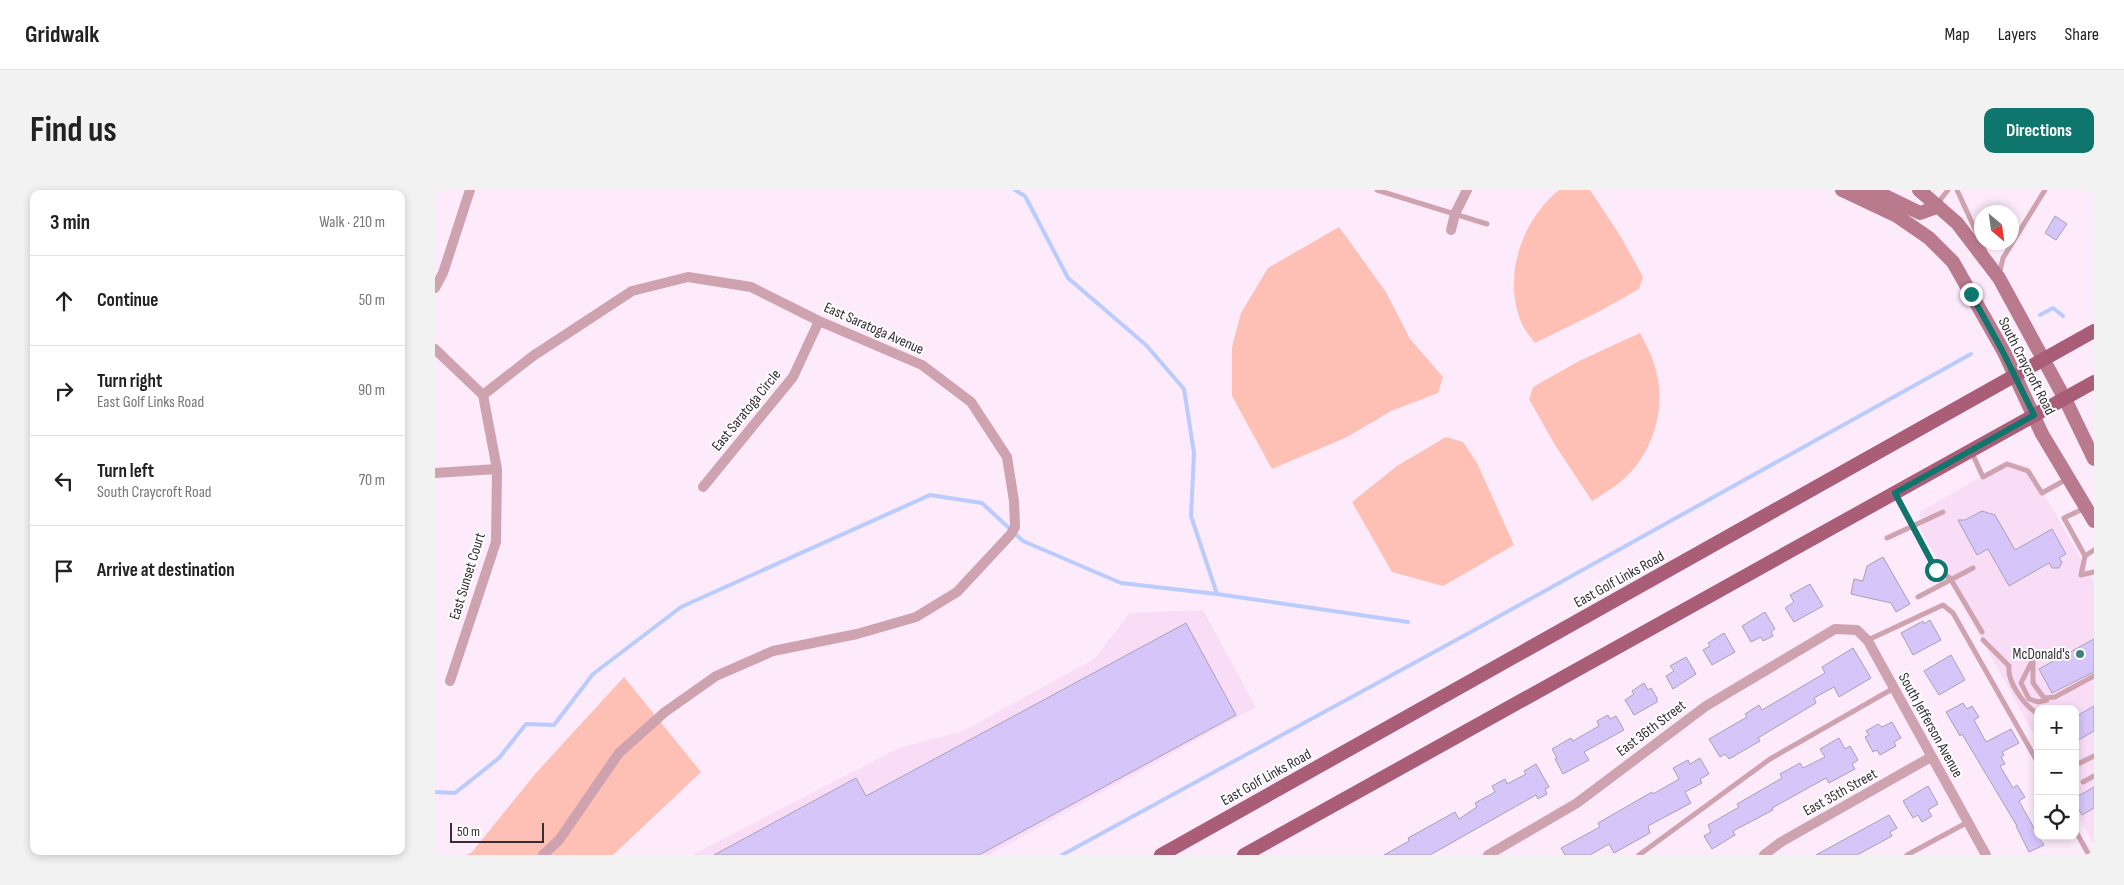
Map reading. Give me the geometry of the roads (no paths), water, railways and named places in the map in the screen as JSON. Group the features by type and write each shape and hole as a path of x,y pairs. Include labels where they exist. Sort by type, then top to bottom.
{"main road":[{"name":"South Craycroft Road","path":"1842,190 1897,216 1929,238 1953,262 2003,352 2042,434 2067,479 2094,521"},
{"name":"South Craycroft Road","path":"1919,190 1937,205 1969,238 1999,278 2065,399 2094,459"},
{"path":"1856,198 1885,196 1920,213 1937,205"},
{"name":"East Golf Links Road","path":"1161,855 2094,331"},
{"path":"1244,855 2094,382"}],"street":[{"path":"435,288 443,273 470,190"},
{"path":"1451,230 1455,214 1467,190"},
{"name":"East Saratoga Avenue","path":"483,395 533,356 632,291 688,277 751,288 819,321 922,365 971,402 1007,457 1014,501 1015,527 994,554 957,592 916,617 857,634 773,652 716,676 665,712 619,753 559,840 543,855"},
{"name":"East Saratoga Circle","path":"703,487 793,377 819,321"},
{"path":"435,349 483,395"},
{"name":"East Sunset Court","path":"450,682 496,542 497,469 483,395"},
{"path":"435,473 497,469"},
{"name":"East 36th Street","path":"1488,855 1577,803 1706,706 1835,629 1857,630 1868,641"},
{"name":"South Jefferson Avenue","path":"1868,641 1986,855"},
{"name":"East 35th Street","path":"1764,855 1781,842 1931,757"}],"lane":[{"path":"1377,190 1487,224"},
{"path":"1937,205 1948,190"},
{"path":"1957,190 1999,278"},
{"path":"1999,278 2003,258 2045,190"},
{"path":"1971,451 1983,477 2007,464 2028,471 2042,493 2067,479"},
{"path":"1895,493 1936,570 1951,580 1982,632"},
{"path":"2085,508 2064,518 2085,556 2081,574 2094,572"},
{"path":"1887,538 1943,512"},
{"path":"2085,556 2094,550"},
{"path":"1918,597 1973,568"},
{"path":"1868,641 1943,605 1953,613 2034,756"},
{"path":"1983,640 2009,666 2010,676 2019,695 2028,707 2034,711"},
{"path":"2033,652 2033,683 2045,698 2055,698"},
{"path":"2033,660 2021,683 2029,699 2038,702 2055,698 2094,676"},
{"path":"1639,855 1770,759 1894,688"},
{"path":"2079,763 2094,756"},
{"path":"2083,782 2094,776"},
{"path":"1907,855 1968,822"},
{"path":"2079,837 2089,855"}],"waterway":[{"path":"1015,190 1025,196 1068,278 1146,345 1184,389 1194,453 1191,516 1217,594 1408,622"},
{"path":"2040,315 2053,308 2063,316"},
{"path":"1062,855 1469,633 1971,354"},
{"path":"435,792 455,793 499,758 526,724 554,725 593,674 681,607 930,495 982,503 1023,541 1121,583 1217,594"}],"place":[{"name":"McDonald's","path":"2080,654"}]}
